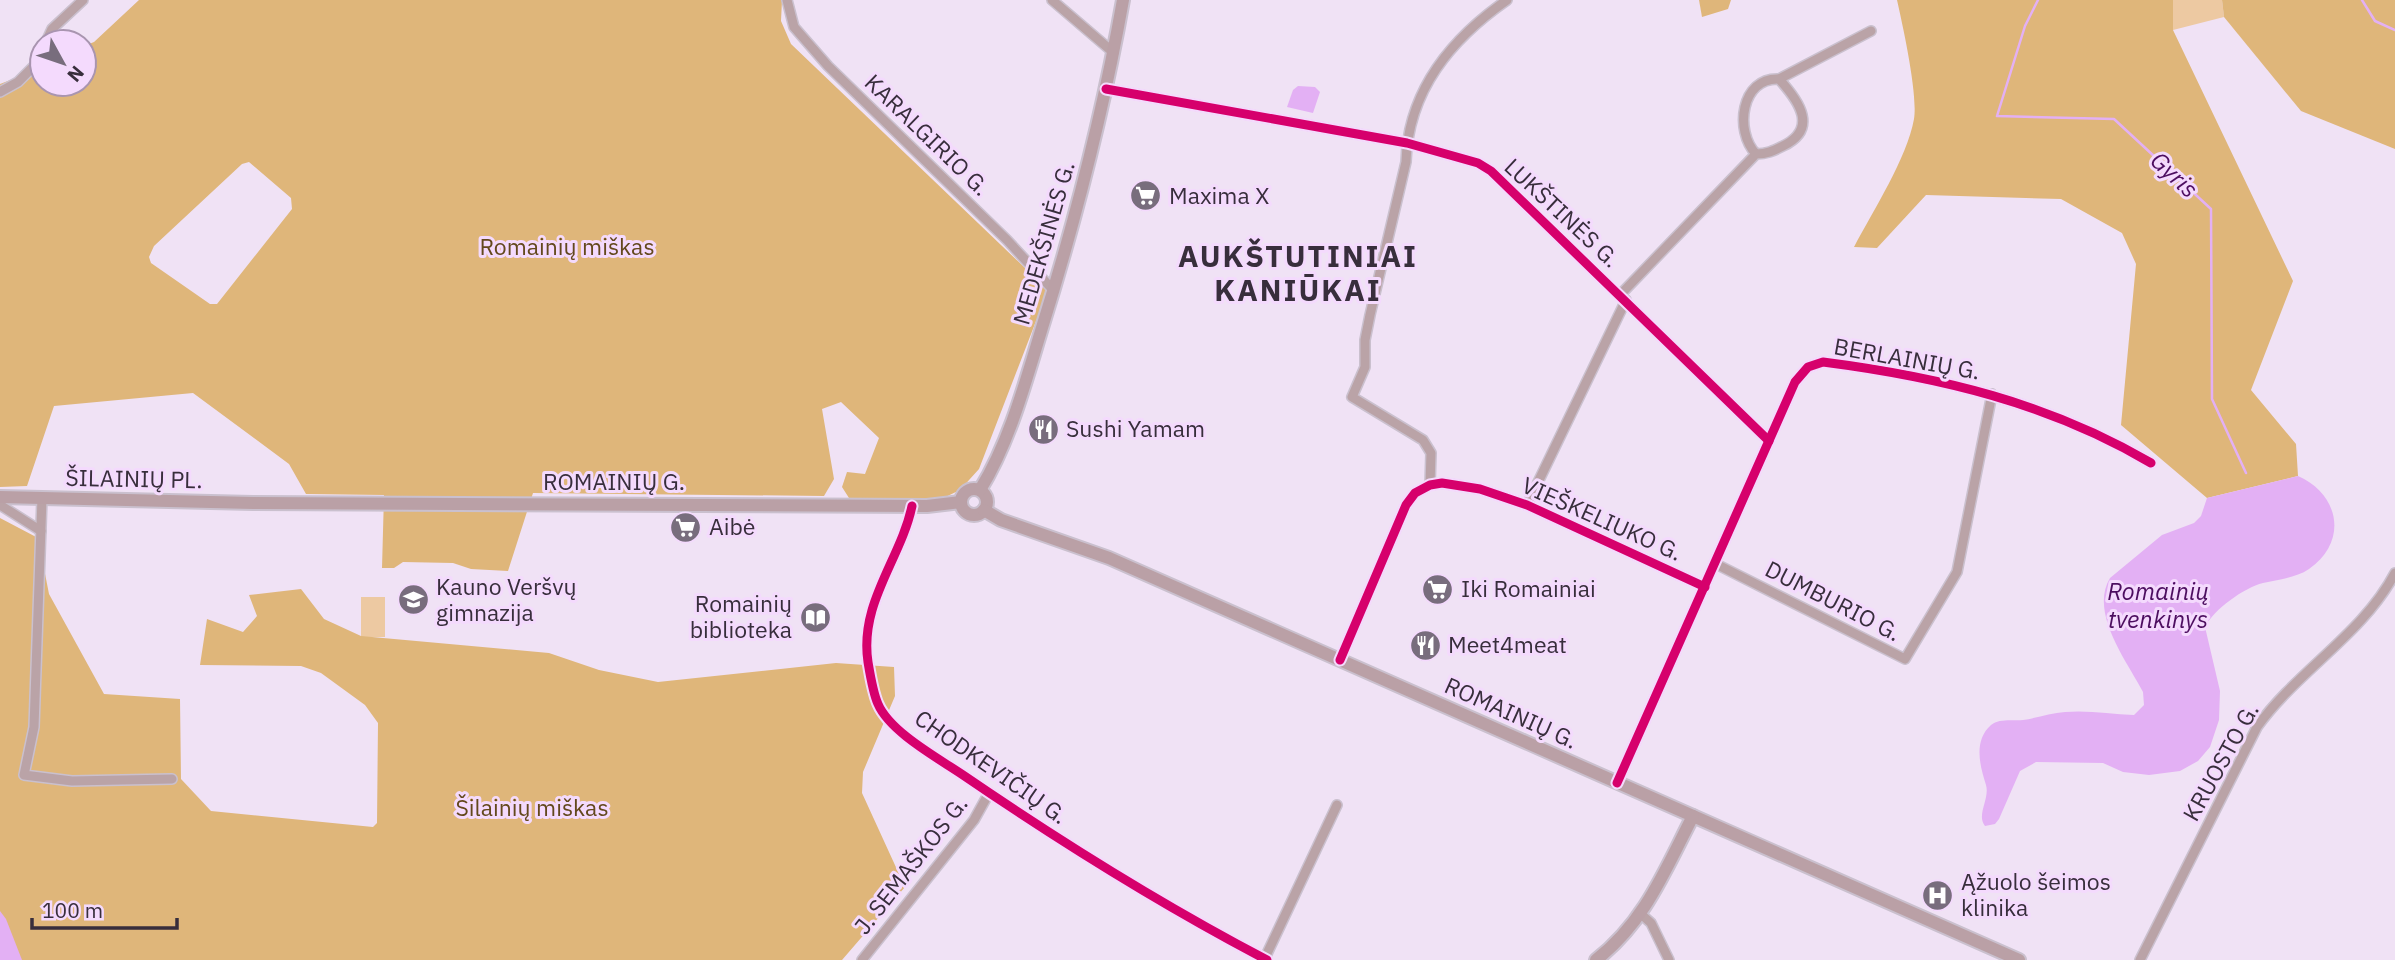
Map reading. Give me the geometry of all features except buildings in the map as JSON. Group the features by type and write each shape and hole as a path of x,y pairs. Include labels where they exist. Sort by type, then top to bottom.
{"main road":[{"name":"MEDEKŠINĖS G.","path":"980,490 990,474 1026,379 1054,291 1090,163 1123,0"},
{"path":"980,490 986,497 984,510 976,514 967,513 961,502 967,491 980,490"},
{"name":"ŠILAINIŲ PL.","path":"0,497 267,503"},
{"name":"ROMAINIŲ G.","path":"267,503 912,506 961,502"},
{"name":"ROMAINIŲ G.","path":"984,510 1001,520 1109,558 2019,960"},
{"path":"1596,960 1626,935 1642,915 1693,816"}],"street":[{"path":"53,28 83,0"},
{"name":"KARALGIRIO G.","path":"787,0 794,27 828,66 1007,240 1054,291"},
{"path":"1052,0 1114,53"},
{"path":"1340,660 1406,505 1415,493 1430,485 1431,453 1423,440 1352,397 1365,368 1365,340 1406,162 1406,143 1424,89 1441,58 1476,22 1507,0"},
{"path":"1779,79 1800,109 1803,129 1794,141 1770,153 1756,154 1741,117 1749,95 1767,80 1779,79 1871,31"},
{"path":"0,92 18,82 28,72"},
{"name":"LUKŠTINĖS G.","path":"1106,89 1406,143 1478,163 1491,171 1623,297 1769,442"},
{"name":"VIEŠKELIUKO G.","path":"1527,505 1623,297 1756,154"},
{"name":"BERLAINIŲ G.","path":"1617,783 1796,382 1814,363 1875,368 1973,387 2083,426 2151,463"},
{"name":"DUMBURIO G.","path":"1716,564 1905,659 1957,572 1992,394"},
{"name":"VIEŠKELIUKO G.","path":"1430,485 1442,483 1480,489 1527,505 1705,587"},
{"path":"43,498 34,727 24,775 72,781 172,779"},
{"path":"0,505 41,531"},
{"name":"CHODKEVIČIŲ G.","path":"912,506 907,529 890,561 871,616 868,663 878,705 911,739 989,793 1124,880 1265,960"},
{"name":"KRUOSTO G.","path":"2140,960 2257,727 2271,708 2371,609 2395,573"},
{"name":"J. SEMAŠKOS G.","path":"862,960 974,820 989,793"},
{"path":"1265,960 1337,805"},
{"path":"1642,915 1651,923 1669,960"}],"shaded area":[{"path":"2173,0 2222,0 2224,17 2173,30"},
{"path":"361,597 385,597 385,637 361,637"}],"green space":[{"name":"Romainių miškas","path":"139,0 782,0 781,21 791,44 1048,290 979,469 960,490 933,503 849,498 842,487 847,472 865,474 879,438 841,402 822,409 834,479 824,496 533,493 508,571 471,569 453,563 403,562 394,568 382,568 384,495 306,494 289,464 193,393 54,406 27,486 0,487 0,84 28,73 28,98 98,98 98,38","holes":["249,162 291,198 292,209 217,304 210,304 151,263 149,257 154,246 242,164"]},
{"path":"1699,0 1731,0 1728,9 1702,17"},
{"path":"1897,0 2173,0 2173,30 2293,281 2251,390 2296,444 2298,476 2207,498 2121,425 2136,264 2122,233 2061,199 1926,195 1877,248 1854,247 1897,167 1914,119 1912,77"},
{"path":"2222,0 2395,0 2395,149 2301,111 2224,17"},
{"name":"Šilainių miškas","path":"0,518 38,538 49,594 104,694 180,699 181,779 211,811 373,827 377,823 378,723 365,705 321,673 301,666 200,665 207,619 243,632 257,616 249,595 301,589 324,619 361,636 549,653 599,670 658,682 836,663 894,667 895,696 863,772 862,793 905,887 842,960 0,960"}],"water":[{"path":"1298,86 1315,87 1320,92 1313,113 1287,107 1293,90"},
{"name":"Romainių tvenkinys","path":"2298,476 2323,494 2330,506 2334,532 2330,545 2322,558 2309,569 2263,583 2239,594 2209,620 2205,627 2220,691 2219,720 2210,747 2198,761 2180,771 2149,775 2123,772 2103,763 2036,762 2020,771 1999,819 1995,824 1985,826 1982,817 1987,790 1980,762 1980,746 1985,731 1991,725 2065,712 2134,715 2144,705 2143,692 2120,652 2107,621 2104,606 2110,578 2162,535 2194,523 2201,516 2207,498"},
{"path":"0,911 6,919 22,960 0,960"}],"waterway":[{"name":"Gyris","path":"2038,0 2025,26 1997,116 2114,119 2211,209 2212,399 2246,473"},
{"path":"2362,0 2375,21 2395,30"}],"cycle path":[{"path":"1106,89 1407,143 1478,163 1491,171 1769,441"},
{"path":"1617,783 1795,382 1808,367 1823,362 1867,368 1993,396 2073,424 2151,463"},
{"path":"1340,660 1406,505 1415,493 1430,485 1442,483 1480,489 1527,505 1705,587"},
{"path":"912,506 907,526 875,601 867,641 868,662 875,694 884,714 916,744 1037,824 1112,872 1267,960"}],"place":[{"name":"Maxima X","path":"1146,196"},
{"name":"Sushi Yamam","path":"1043,429"},
{"name":"Aibė","path":"686,527"},
{"name":"Iki Romainiai","path":"1438,589"},
{"name":"Kauno Veršvų gimnazija","path":"413,600"},
{"name":"Romainių biblioteka","path":"815,617"},
{"name":"Meet4meat","path":"1425,645"},
{"name":"Ąžuolo šeimos klinika","path":"1938,895"}],"district":[{"name":"AUKŠTUTINIAI KANIŪKAI","path":"1298,274"}]}
